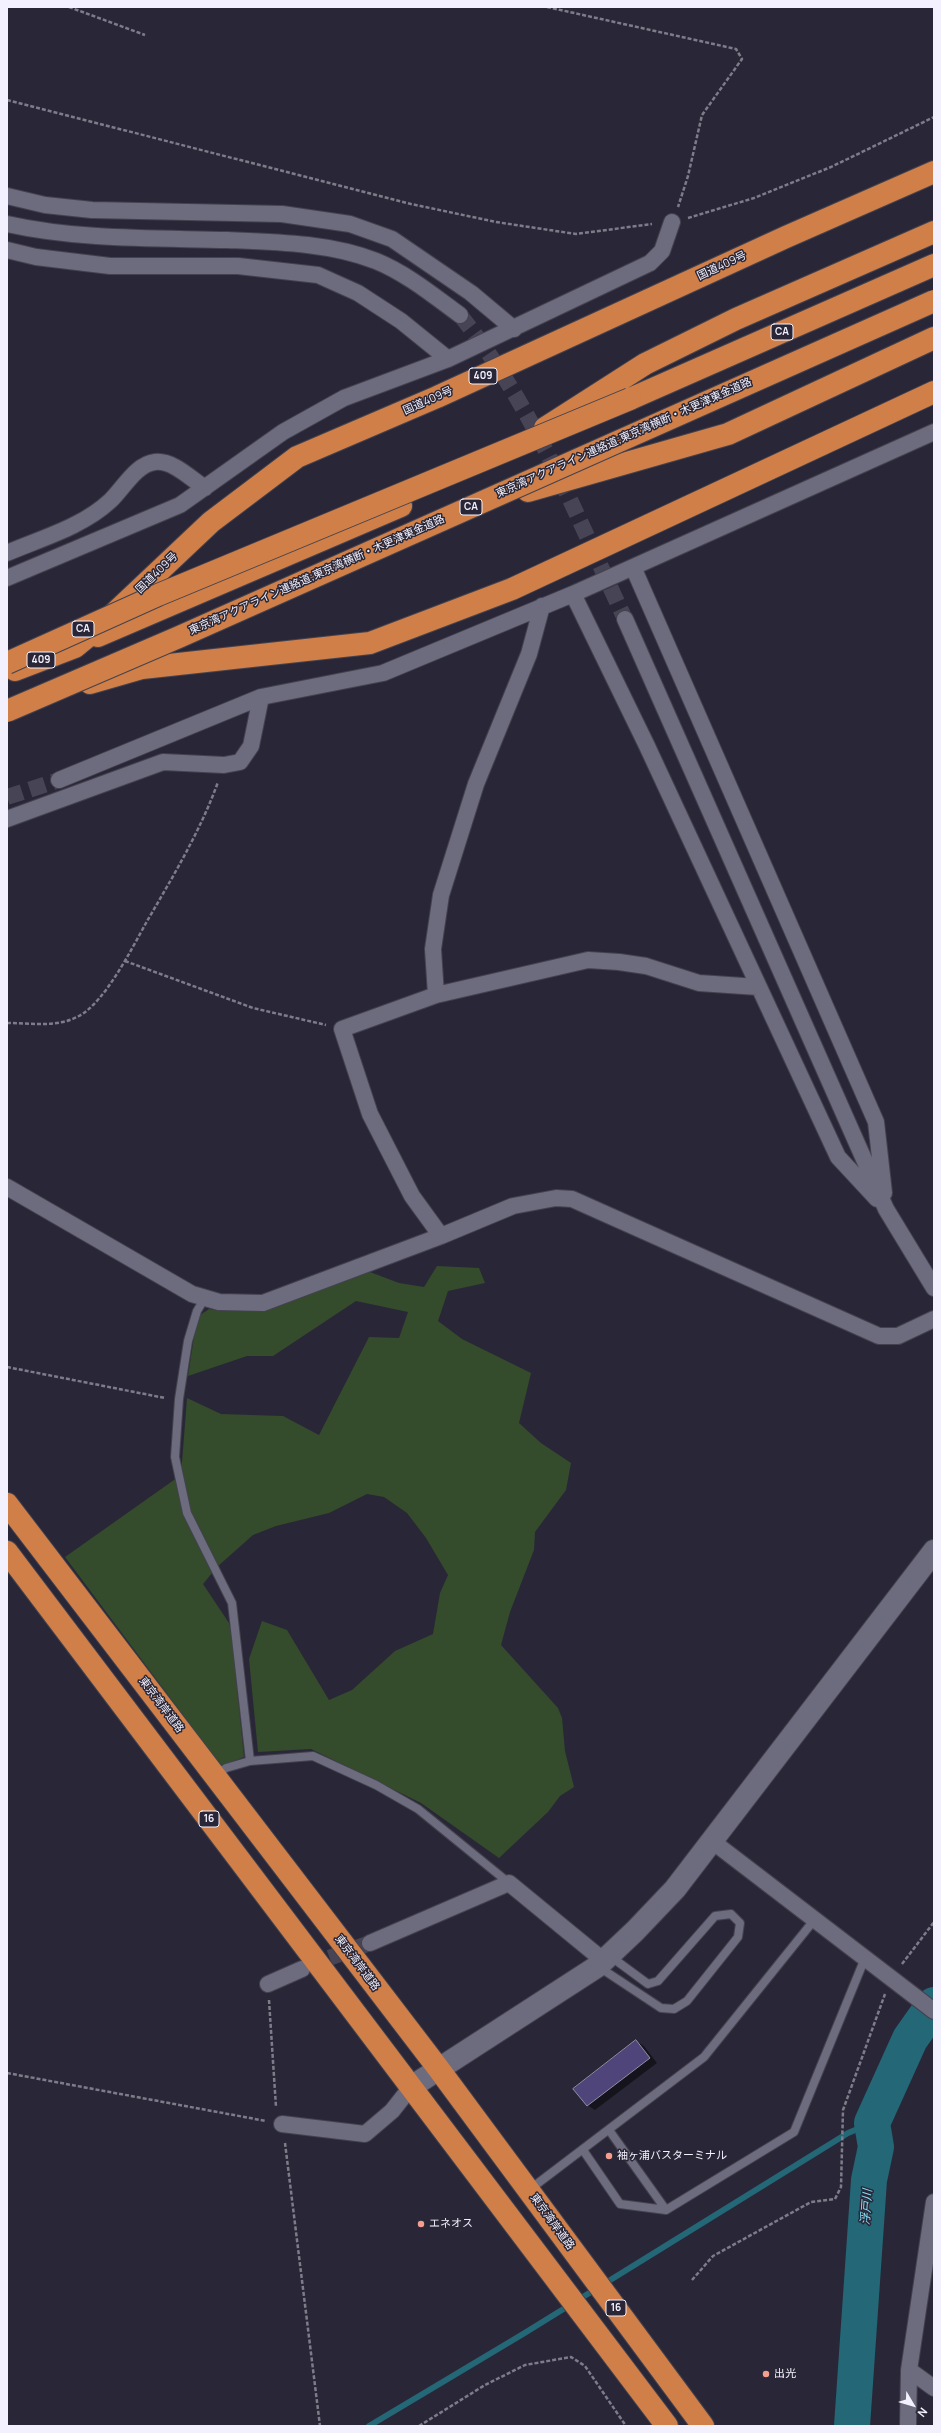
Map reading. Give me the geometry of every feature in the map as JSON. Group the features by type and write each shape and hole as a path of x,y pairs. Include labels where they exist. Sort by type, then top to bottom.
{"highway":[{"name":"国道409号","path":"7,673 75,647 103,624 211,522 297,457 437,397 786,237 934,172"},
{"path":"75,647 469,476 646,364 736,319 934,232"},
{"name":"CA","path":"7,663 158,595 630,399 934,265"},
{"name":"東京湾アクアライン連絡道;東京湾横断・木更津東金道路","path":"10,707 186,634 934,301"},
{"path":"10,707 161,638 543,485 728,434 934,338"},
{"path":"10,707 142,668 370,643 512,588 934,392"},
{"name":"東京湾岸道路","path":"7,1504 438,2068 703,2426"},
{"name":"16","path":"7,1552 667,2426"}],"street":[{"path":"7,196 45,204 92,210 282,214 350,224 392,239 471,293 514,329"},
{"path":"7,578 174,508 205,488 283,432 344,398 448,359 514,329 650,263 662,251 672,222"},
{"path":"7,224 42,232 105,237 275,242 321,247 376,262 422,288 460,316"},
{"path":"7,250 36,257 110,266 238,266 318,275 332,280 370,301 401,321 448,359"},
{"path":"58,780 261,697 383,673 573,594 934,432"},
{"path":"7,553 84,521 109,502 141,467 155,462 172,465 205,488"},
{"path":"633,567 876,1122 886,1209"},
{"path":"573,594 647,746 838,1157 886,1209"},
{"path":"436,995 433,949 441,895 476,784 529,654 542,606"},
{"path":"624,620 886,1209 934,1288"},
{"path":"7,819 162,762 224,765 240,762 251,746 261,697"},
{"path":"441,1236 412,1196 370,1114 342,1029 436,995 588,960 620,962 646,966 698,983 758,987"},
{"path":"7,1187 192,1294 219,1302 263,1303 441,1236 512,1206 556,1198 572,1199 879,1336 898,1336 934,1319"},
{"path":"282,2124 365,2134 392,2111 411,2087 604,1961 675,1889 934,1551"},
{"path":"712,1841 934,2011"},
{"path":"370,1943 509,1883 604,1961"},
{"path":"268,1984 302,1969"},
{"path":"908,2426 909,2370 934,2202"},
{"path":"909,2370 934,2388"}],"lane":[{"path":"205,1298 197,1311 188,1341 179,1399 175,1457 186,1513 232,1603 250,1761"},
{"path":"215,1776 226,1768 250,1761 313,1756 376,1784 418,1809 509,1883"},
{"path":"731,1914 740,1923 738,1937 687,2001 674,2009 661,2008 604,1961 648,1984 658,1981 715,1916 731,1914"},
{"path":"529,2190 704,2057 815,1919"},
{"path":"583,2150 620,2204 666,2210 794,2132 865,1958"},
{"path":"609,2130 666,2210"}],"path":[{"path":"70,7 145,35"},
{"path":"547,7 736,49 742,59 702,116 688,176 672,222"},
{"path":"7,100 411,204 496,222 576,234 672,222 754,198 831,167 934,117"},
{"path":"7,1023 60,1024 79,1016 95,1003 124,961 183,858 210,806 224,765"},
{"path":"124,961 253,1008 342,1029"},
{"path":"7,1367 164,1398 179,1399"},
{"path":"692,2280 713,2256 811,2202 835,2200 841,2187 842,2110 891,1978 934,1922"},
{"path":"268,1984 276,2109 282,2124 320,2426"},
{"path":"7,2073 282,2124"},
{"path":"419,2426 486,2385 525,2365 571,2357 585,2366 626,2426"}],"green space":[{"path":"437,1266 479,1268 485,1283 448,1291 438,1321 462,1339 531,1373 519,1423 541,1443 571,1463 566,1490 535,1532 534,1550 510,1612 501,1645 558,1708 562,1718 565,1751 574,1787 560,1796 548,1812 499,1858 421,1803 311,1749 258,1752 249,1659 262,1621 287,1630 329,1700 352,1690 395,1651 433,1634 440,1593 448,1575 426,1538 407,1513 384,1497 367,1494 329,1513 276,1526 253,1535 217,1567 203,1584 229,1623 232,1637 244,1757 221,1766 65,1557 181,1475 187,1398 221,1414 283,1416 319,1435 369,1337 399,1338 408,1312 356,1301 273,1356 247,1356 188,1376 197,1317 209,1309 217,1310 370,1272 399,1283 424,1287"}],"building":[{"path":"636,2040 650,2058 587,2106 573,2089"}],"waterway":[{"name":"浮戸川","path":"852,2426 869,2180 876,2147 872,2123 910,2039 934,2005"},
{"path":"369,2426 523,2334 848,2133 872,2123"}],"tunnel":[{"path":"460,315 510,386 531,423 571,501 625,619"},
{"path":"7,797 59,780"},
{"path":"307,1966 370,1943"}],"place":[{"name":"袖ヶ浦バスターミナル","path":"609,2156"},
{"name":"エネオス","path":"421,2224"},
{"name":"出光","path":"766,2374"}]}
